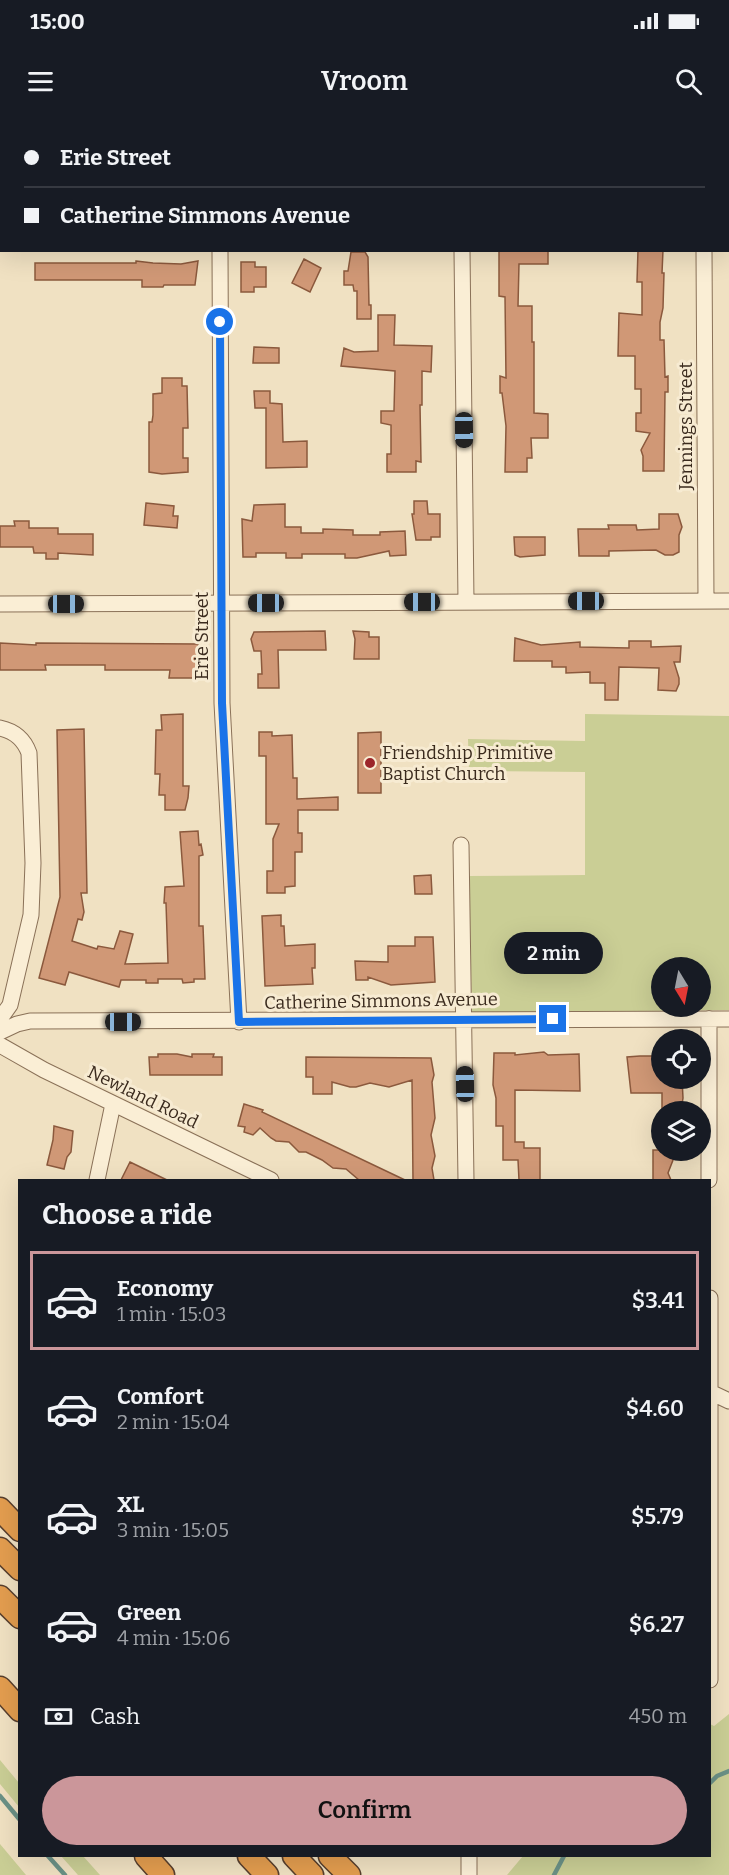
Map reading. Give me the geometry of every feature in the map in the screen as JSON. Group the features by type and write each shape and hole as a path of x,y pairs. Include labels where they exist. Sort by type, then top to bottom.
{"highway":[{"path":"0,1509 18,1528"},
{"path":"0,1549 18,1567"},
{"path":"0,1597 18,1615"},
{"path":"0,1688 18,1708"},
{"path":"147,1857 164,1875"},
{"path":"250,1857 267,1875"},
{"path":"295,1857 312,1875"},
{"path":"331,1857 349,1875"}],"street":[{"name":"Erie Street","path":"220,252 222,703 239,1022"},
{"path":"462,252 466,602"},
{"name":"Jennings Street","path":"704,252 706,601"},
{"path":"0,604 729,600"},
{"path":"0,728 20,737 29,753 33,863 31,915 10,1005 0,1019"},
{"path":"461,845 466,1179"},
{"name":"Catherine Simmons Avenue","path":"0,1032 17,1024 30,1022 729,1018"},
{"path":"709,1019 709,1179"},
{"name":"Newland Road","path":"0,1045 44,1070 269,1179"},
{"path":"97,1179 113,1104"},
{"path":"711,1392 729,1401"},
{"path":"469,1857 469,1875"}],"green space":[{"path":"585,714 729,716 729,1010 711,1010 711,957 651,957 651,1011 472,1013 469,876 585,875 585,772 469,771 468,739 585,741"},
{"path":"729,1714 729,1875 507,1875 522,1857 711,1857 711,1724 714,1726"},
{"path":"0,1760 18,1782 18,1806 0,1784"},
{"path":"0,1844 26,1875 0,1875"},
{"path":"62,1857 84,1857 100,1875 78,1875"}],"building":[{"path":"351,252 365,252 368,257 371,319 357,319 357,291 354,291 353,285 344,285 344,271 348,271"},
{"path":"499,252 548,252 548,264 519,264 518,306 532,306 534,413 548,414 548,438 531,438 532,458 527,458 527,472 505,472 506,426 502,393 500,393 500,376 506,378 505,297 499,296"},
{"path":"638,252 663,252 663,308 660,340 664,340 665,377 668,376 668,392 665,392 664,471 643,471 641,450 650,433 636,431 636,413 641,413 641,389 635,389 635,356 618,356 619,313 642,315 642,282 637,282"},
{"path":"304,259 321,268 310,292 292,283"},
{"path":"136,261 181,264 198,261 195,285 142,287 142,280 35,280 35,263 136,263"},
{"path":"241,262 255,262 255,267 266,267 266,287 254,287 254,292 241,292"},
{"path":"378,315 395,315 394,345 432,346 431,372 422,371 421,462 416,461 416,472 387,472 387,454 391,454 391,425 381,423 381,411 394,411 395,371 341,366 344,348 354,352 378,351"},
{"path":"254,347 279,348 279,363 253,363"},
{"path":"162,378 182,378 182,386 187,386 188,428 183,428 183,458 188,458 188,472 162,474 149,472 149,422 152,422 153,415 153,394 162,393"},
{"path":"254,391 270,391 270,403 282,404 283,442 307,441 307,467 266,468 266,408 255,408"},
{"path":"414,501 427,501 428,514 440,514 440,537 431,537 431,540 416,540 412,514 414,514"},
{"path":"146,503 174,506 173,516 178,516 177,528 144,525"},
{"path":"285,504 285,527 301,527 301,533 323,533 323,529 353,530 353,535 380,535 380,532 405,531 406,555 390,556 389,551 357,558 345,558 345,554 302,554 302,558 286,558 286,553 256,553 256,557 243,557 242,519 252,521 254,505"},
{"path":"659,514 678,514 682,527 679,535 679,552 665,555 656,550 609,551 609,556 579,556 578,529 609,529 608,525 636,525 637,530 659,529"},
{"path":"14,521 29,521 29,528 58,528 58,534 93,534 93,555 58,553 58,559 46,559 46,553 34,553 33,547 0,547 0,526 15,526"},
{"path":"514,537 545,537 545,555 520,557 515,555"},
{"path":"325,631 326,650 278,650 279,688 258,688 258,674 262,674 261,651 254,651 251,639 254,632"},
{"path":"353,631 369,632 369,637 379,637 379,659 354,659"},
{"path":"515,638 541,645 580,642 580,647 629,648 629,641 651,641 651,647 681,646 680,662 674,662 679,684 676,691 658,690 659,668 619,667 618,700 605,700 605,683 590,683 590,672 566,673 566,667 552,667 552,661 514,661"},
{"path":"0,643 36,645 36,643 198,644 198,678 169,678 170,670 105,670 105,665 45,665 46,670 0,670"},
{"path":"183,714 183,786 189,786 188,798 185,810 165,810 165,795 159,795 160,774 155,774 156,730 162,730 161,715"},
{"path":"84,729 87,893 81,893 84,912 82,920 78,919 72,941 97,949 98,946 114,949 120,931 133,934 125,964 168,963 165,887 184,886 180,832 198,831 199,845 201,844 203,855 199,856 199,926 203,926 205,979 194,979 194,982 183,983 182,979 158,979 158,983 146,983 146,980 121,980 119,987 69,972 65,985 39,978 60,897 57,730"},
{"path":"259,732 272,732 272,736 292,735 293,778 297,778 297,799 338,797 338,810 298,810 298,833 302,833 302,852 295,852 295,886 285,887 285,893 267,893 267,871 273,871 273,839 279,824 266,824 266,756 259,756"},
{"name":"Friendship Primitive Baptist Church","path":"381,732 381,793 358,793 358,733"},
{"path":"431,875 432,894 415,894 414,876"},
{"path":"281,915 285,946 315,944 313,984 265,986 262,916"},
{"path":"415,937 433,937 435,982 391,985 368,977 368,980 356,980 355,961 388,962 388,946 415,946"},
{"path":"544,1052 548,1055 579,1054 580,1091 515,1090 515,1142 524,1142 524,1148 540,1148 540,1179 519,1179 518,1160 503,1160 503,1126 496,1126 496,1098 493,1085 494,1053 515,1053 515,1055"},
{"path":"158,1054 192,1057 192,1054 214,1054 213,1057 222,1057 222,1075 150,1075 149,1057 158,1057"},
{"path":"651,1056 651,1089 683,1089 683,1101 662,1101 662,1093 631,1093 627,1057"},
{"path":"306,1057 431,1058 434,1075 432,1082 435,1118 431,1135 435,1156 432,1168 434,1179 413,1179 412,1080 389,1087 370,1083 350,1087 332,1082 332,1094 313,1094 313,1077 306,1077"},
{"path":"244,1104 263,1110 262,1112 403,1179 358,1179 346,1169 333,1168 306,1152 299,1152 289,1142 276,1141 260,1128 253,1135 244,1132 245,1127 238,1126"},
{"path":"54,1126 73,1131 71,1152 64,1169 47,1165"},
{"path":"653,1161 673,1161 668,1173 671,1179 653,1179"},
{"path":"130,1162 165,1179 122,1179"}],"waterway":[{"path":"711,1782 717,1776 729,1771"},
{"path":"0,1796 18,1818"},
{"path":"49,1857 65,1875"},
{"path":"554,1875 563,1857"}],"place":[{"name":"Friendship Primitive Baptist Church","path":"370,763"}],"route":[{"path":"220,322 222,703 239,1022 553,1019"}]}
